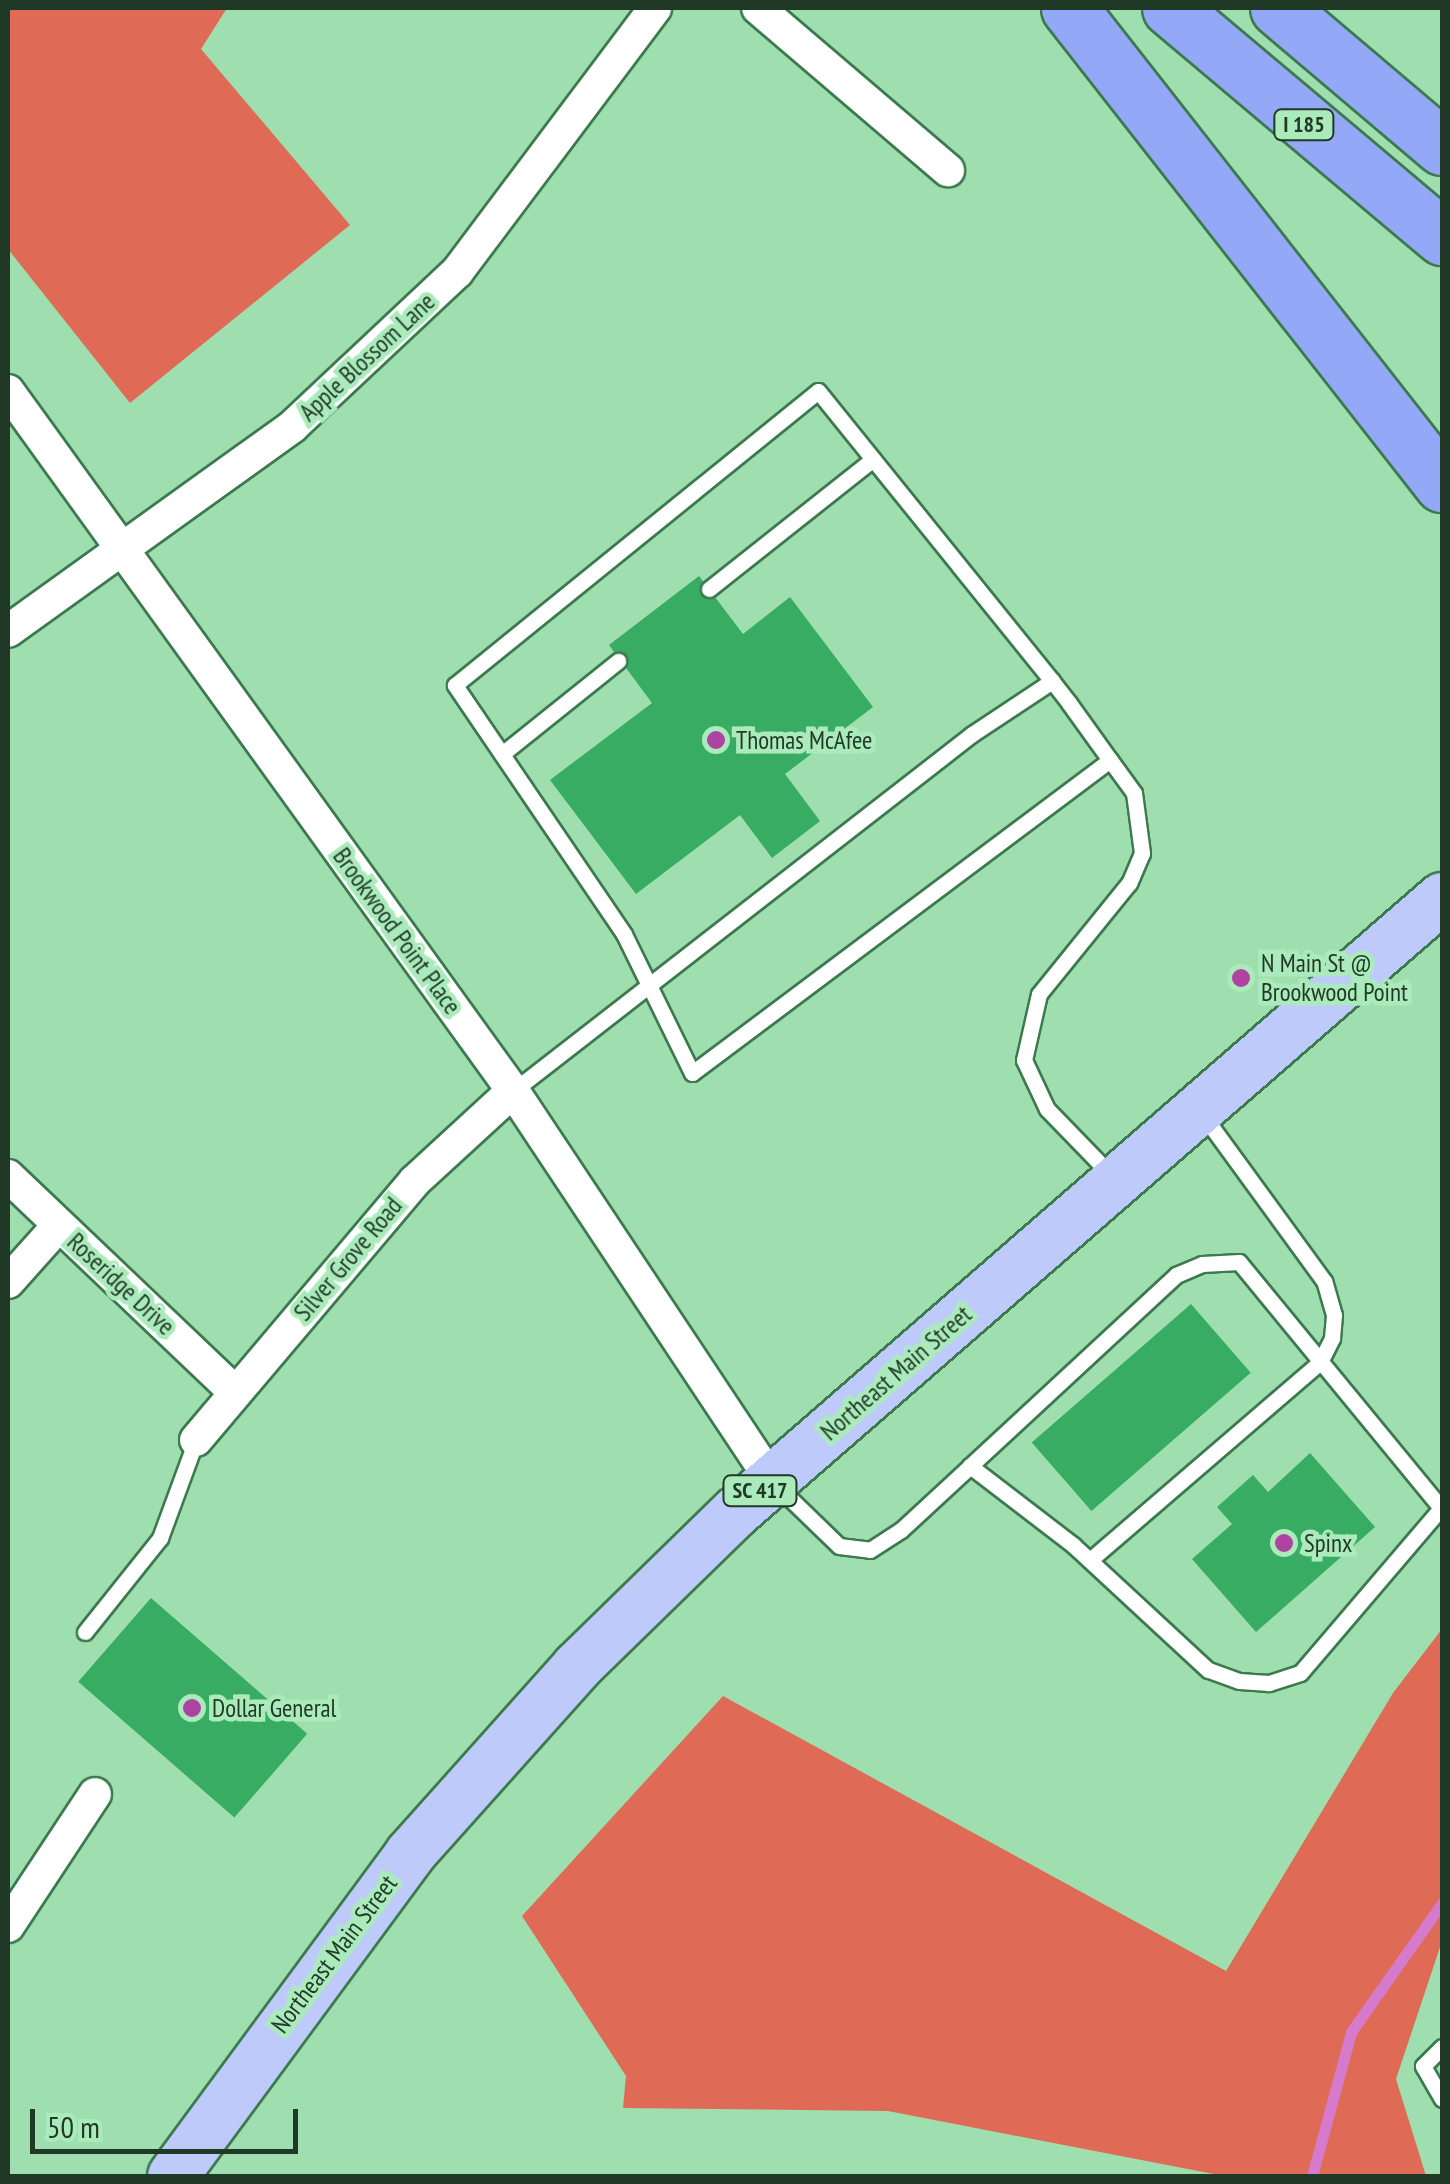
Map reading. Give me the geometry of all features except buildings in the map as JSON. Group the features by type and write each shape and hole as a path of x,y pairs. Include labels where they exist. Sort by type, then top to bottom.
{"highway":[{"path":"1068,8 1442,484"},
{"name":"I 185","path":"1170,8 1442,237"},
{"name":"I 185","path":"1282,10 1442,147"}],"main road":[{"name":"Northeast Main Street","path":"173,2176 410,1854 577,1667 772,1481 1442,898"}],"street":[{"name":"Apple Blossom Lane","path":"8,632 293,426 458,272 655,8"},
{"path":"758,8 948,170"},
{"name":"Brookwood Point Place","path":"8,391 513,1092 772,1481"},
{"name":"Silver Grove Road","path":"196,1440 414,1182 513,1092"},
{"name":"Roseridge Drive","path":"8,1176 235,1392"},
{"path":"8,1282 60,1225"},
{"path":"8,1926 96,1794"}],"lane":[{"path":"1110,760 692,1073 648,990 624,934 455,684 818,391 1052,681 1110,760 1134,793 1142,853 1129,883 1038,994 1024,1060 1046,1109 1117,1180"},
{"path":"709,589 873,458"},
{"path":"502,754 618,661"},
{"path":"513,1092 972,734 1052,681"},
{"path":"1090,1560 1320,1362 1334,1314 1324,1281 1198,1110"},
{"path":"772,1481 839,1546 870,1550 901,1530 970,1466 1176,1276 1202,1264 1239,1262 1441,1508 1300,1673 1268,1682 1208,1670 1090,1560 970,1466"},
{"path":"85,1632 160,1538 196,1440"},
{"path":"1442,2047 1423,2066 1442,2099"}],"shaded area":[{"path":"8,8 227,8 201,49 350,225 130,403 8,249"},
{"path":"1442,1629 1442,1941 1396,2079 1426,2176 1224,2176 888,2111 623,2108 626,2076 522,1916 723,1696 1226,1971 1393,1693"}],"waterway":[{"path":"1312,2176 1351,2032 1442,1903"}],"place":[{"name":"Thomas McAfee","path":"716,740"},
{"name":"N Main St @ Brookwood Point","path":"1241,978"},
{"name":"Spinx","path":"1284,1543"},
{"name":"Dollar General","path":"192,1708"}]}
